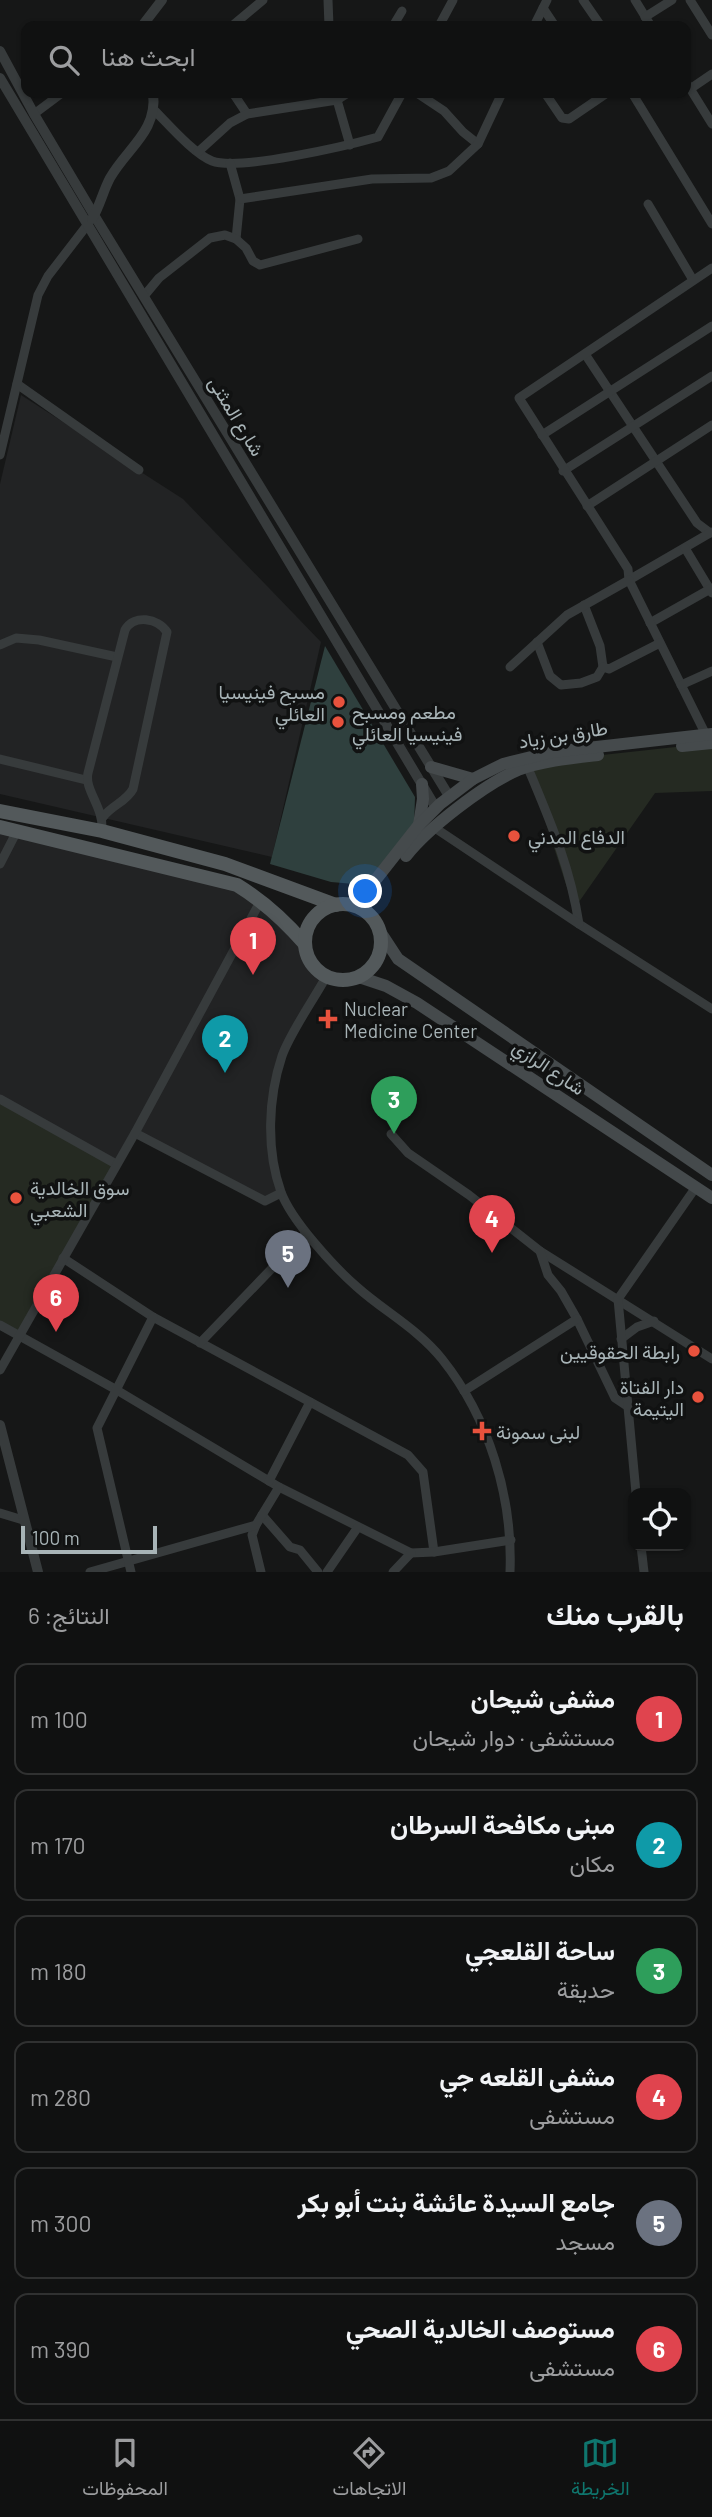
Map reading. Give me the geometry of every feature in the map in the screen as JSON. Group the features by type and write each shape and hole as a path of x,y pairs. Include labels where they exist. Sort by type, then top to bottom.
{"main road":[{"path":"422,784 423,799 435,812 455,812 494,783 519,770 710,737"},
{"name":"طارق بن زياد","path":"435,812 473,779 503,764 552,752 710,737"},
{"path":"431,766 473,779"},
{"path":"358,908 414,845 435,812 452,800 455,812"},
{"path":"0,811 102,824 225,864 336,905 358,908 369,915 398,959 712,1175"},
{"path":"0,827 237,885 261,900 287,923 304,943"},
{"path":"336,905 318,913 307,927 304,943 312,965 326,977 339,980 359,977 367,972 378,958 381,945 379,930"},
{"name":"شارع الرازي","path":"359,977 386,986 417,1003 712,1198"}],"street":[{"path":"146,21 162,0"},
{"path":"238,21 263,0"},
{"path":"328,0 329,21"},
{"path":"442,21 453,0"},
{"path":"583,0 598,21"},
{"path":"635,0 648,21"},
{"path":"645,17 671,0"},
{"path":"690,0 712,35"},
{"path":"536,21 544,3"},
{"path":"544,3 553,21"},
{"path":"396,21 402,11"},
{"name":"شارع المثنى","path":"0,51 21,90"},
{"path":"691,84 712,74"},
{"name":"شارع المثنى","path":"0,78 144,296 431,766 435,812"},
{"path":"691,90 712,124"},
{"name":"شارع المثنى","path":"25,98 91,219 422,784 435,812"},
{"path":"34,114 55,98"},
{"path":"0,453 38,295 48,276 91,219 111,177 150,126 155,111 154,98"},
{"path":"236,98 247,114"},
{"path":"198,152 230,123 247,114 326,98"},
{"path":"337,98 350,145"},
{"path":"155,111 198,152 212,161 244,163 350,145 378,137 399,98"},
{"path":"425,98 444,110 463,132 478,144"},
{"path":"240,199 372,179 431,178 449,171 478,144 500,98"},
{"path":"548,98 562,118 569,119 597,98"},
{"path":"635,98 712,224"},
{"path":"230,163 240,199 236,239"},
{"path":"648,204 693,280"},
{"path":"144,296 159,278 211,238 225,235 236,239 246,248 253,261 260,265 358,239"},
{"path":"710,737 629,580 628,569 563,471 519,398 712,268"},
{"path":"542,435 712,326"},
{"path":"510,667 567,615 711,532 697,523 585,354"},
{"path":"563,471 712,376"},
{"path":"17,384 139,470"},
{"path":"587,506 712,425"},
{"path":"650,623 711,590 685,548"},
{"path":"537,642 550,676 561,685 581,683 597,677 603,667 600,646 584,605"},
{"path":"145,620 165,628 167,632 133,789 128,797 111,807 102,824 86,780 128,624 145,620"},
{"path":"0,645 16,638 39,640 117,657"},
{"path":"603,667 609,669 660,643"},
{"path":"681,685 712,671"},
{"path":"0,759 86,780"},
{"path":"528,768 561,849 573,886 579,924"},
{"path":"435,812 579,924 712,1009"},
{"path":"0,864 17,831"},
{"path":"0,1370 135,1132 261,900"},
{"path":"326,977 283,1055 275,1092 270,1140 281,1193 306,1233 356,1286 411,1328 441,1358 464,1391 501,1477 511,1540 510,1572"},
{"path":"0,1099 116,1164"},
{"path":"135,1132 265,1201 281,1193"},
{"path":"391,1134 408,1153 469,1195 540,1251 712,1359"},
{"path":"635,1488 618,1299 696,1187"},
{"path":"200,1343 306,1233"},
{"path":"540,1251 548,1275 577,1319 615,1398 626,1406"},
{"path":"63,1258 153,1317 408,1455 424,1472 435,1552"},
{"path":"131,1572 97,1428 153,1317"},
{"path":"464,1391 577,1319"},
{"path":"621,1339 637,1327 654,1321"},
{"path":"0,1325 279,1487 411,1553 435,1552 511,1540"},
{"path":"269,1481 310,1402"},
{"path":"0,1425 38,1572"},
{"path":"261,1572 252,1535 279,1487"},
{"path":"0,1514 23,1520"},
{"path":"262,1515 290,1547 300,1550 318,1572"},
{"path":"90,1572 256,1525"},
{"path":"327,1572 358,1527"},
{"path":"642,1551 644,1572"},
{"path":"393,1572 411,1553"}],"shaded area":[{"path":"21,395 183,499 321,642 272,857 0,794 0,484"},
{"name":"مطعم ومسبح فينيسيا العائلي","path":"325,646 415,797 414,827 366,885 331,882 270,864"},
{"path":"712,743 712,791 655,793 574,909 528,768 584,757"},
{"path":"0,828 237,885 304,943 312,965 326,977 283,1055 270,1140 281,1193 265,1201 135,1133 116,1164 0,1099"},
{"path":"0,1099 116,1164 19,1336 0,1325"}],"place":[{"name":"مسبح فينيسيا العائلي","path":"339,702"},
{"name":"مطعم ومسبح فينيسيا العائلي","path":"338,722"},
{"name":"الدفاع المدني","path":"514,836"},
{"name":"مشفى شيحان","path":"253,975"},
{"name":"Nuclear Medicine Center","path":"328,1019"},
{"name":"مبنى مكافحة السرطان","path":"225,1073"},
{"name":"ساحة القلعجي","path":"394,1134"},
{"name":"سوق الخالدية الشعبي","path":"16,1198"},
{"name":"مشفى القلعه جي","path":"492,1253"},
{"name":"جامع السيدة عائشة بنت أبو بكر","path":"288,1288"},
{"name":"مستوصف الخالدية الصحي","path":"56,1332"},
{"name":"رابطة الحقوقيين","path":"694,1351"},
{"name":"دار الفتاة اليتيمة","path":"698,1397"},
{"name":"لبنى سمونة","path":"482,1431"}]}
